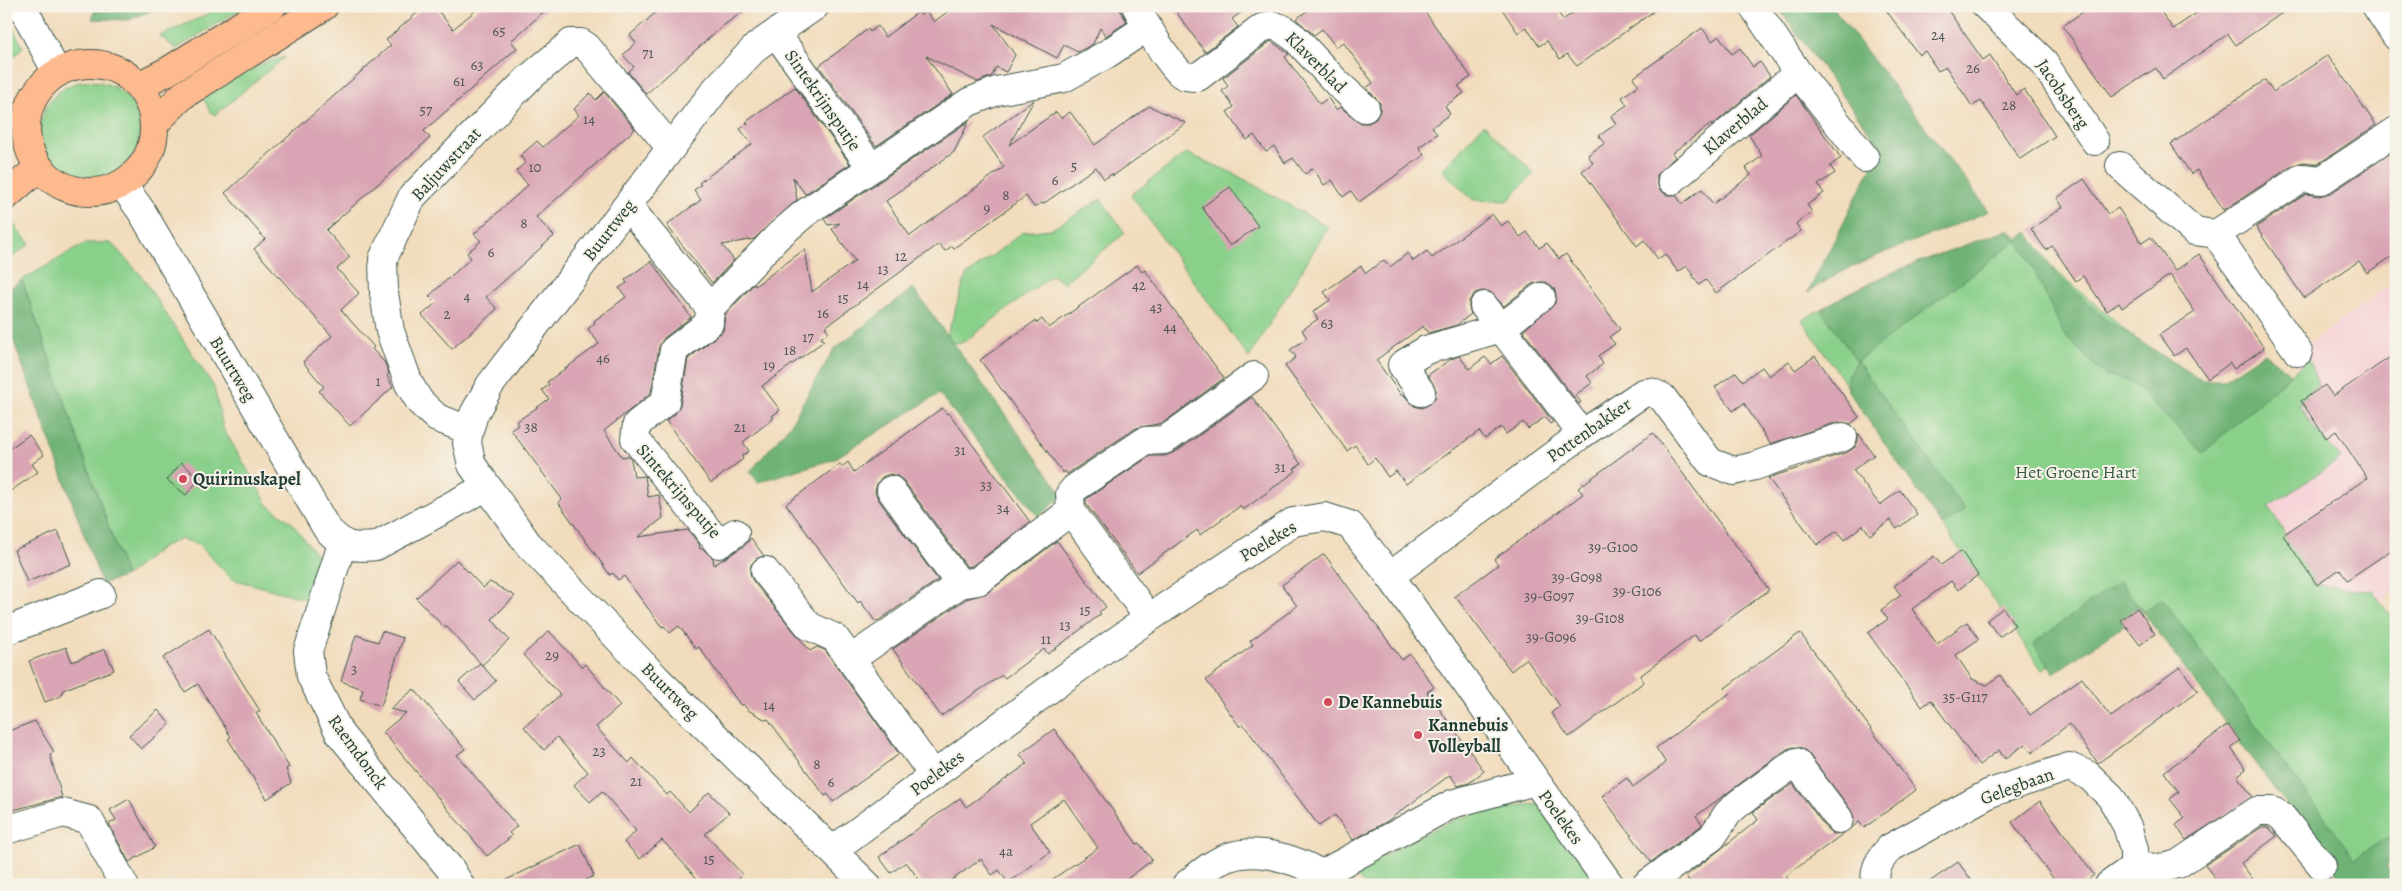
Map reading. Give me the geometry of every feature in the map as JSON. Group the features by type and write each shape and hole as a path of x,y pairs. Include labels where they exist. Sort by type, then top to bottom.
{"main road":[{"path":"138,86 168,71 272,6"},
{"path":"154,124 183,95 324,6"},
{"path":"82,65 109,67 125,75 138,86 149,104 154,124 154,138 150,152 134,175 122,184 104,191 84,192 59,184 39,167 31,154 27,139 26,124 29,108 36,94 57,73 82,65"},
{"path":"6,196 39,167"}],"street":[{"path":"22,6 41,46 57,73"},
{"name":"Buurtweg","path":"815,6 757,46 716,89 490,385 474,414 469,430 468,443 472,465 528,544 657,679 867,885"},
{"path":"1753,6 1798,73 1865,158"},
{"name":"Jacobsberg","path":"1986,6 2042,60 2094,141"},
{"path":"2376,6 2396,36"},
{"name":"Sintekrijnsputje","path":"735,533 719,544 635,439 637,424 665,402 674,350 709,323 710,308 778,236 805,213 969,102 998,91 1064,78 1086,67 1142,17"},
{"name":"Klaverblad","path":"1142,17 1180,73 1189,77 1198,77 1262,28 1271,25 1281,28 1295,38 1337,83 1365,108"},
{"name":"Sintekrijnsputje","path":"776,33 871,167"},
{"name":"Baljuwstraat","path":"469,430 437,418 420,402 400,360 390,331 384,293 384,259 412,197 522,86 571,43 581,43 586,47 671,148"},
{"name":"Klaverblad","path":"1672,180 1798,73"},
{"path":"2120,166 2194,231 2216,234 2302,178 2322,180 2396,132"},
{"name":"Buurtweg","path":"122,184 142,212 327,530 342,544"},
{"path":"628,206 710,308"},
{"path":"2216,234 2298,352"},
{"path":"1421,392 1402,365 1426,350 1501,328 1541,297"},
{"path":"1484,306 1582,434"},
{"path":"1149,618 1071,511 1070,494 1075,488 1145,441 1164,440 1171,436 1254,376"},
{"name":"Pottenbakker","path":"1390,576 1582,434 1634,398 1650,392 1658,394 1667,402 1710,462 1734,471 1844,437"},
{"path":"342,544 357,548 376,546 486,486"},
{"path":"891,490 960,584"},
{"path":"851,659 960,584 978,581 1071,511"},
{"name":"Poelekes","path":"833,850 1078,668 1149,618 1293,522 1324,517 1350,525 1390,576 1610,885"},
{"name":"Raemdonck","path":"342,544 308,651 311,676 340,734 451,870 460,885"},
{"path":"765,571 809,626 835,638 934,776"},
{"path":"6,631 101,594"},
{"path":"1646,885 1712,838 1728,813 1791,755 1839,819"},
{"name":"Gelegbaan","path":"1876,885 1874,876 1879,860 1890,848 1990,793 2069,767 2088,775 2111,797 2127,826 2134,849 2134,867"},
{"path":"1186,885 1228,857 1241,855 1273,856 1295,861 1328,879 1452,804 1535,781"},
{"path":"2109,885 2134,867 2163,868 2178,864 2257,811 2266,810 2282,817 2322,866"},
{"path":"6,830 63,813 89,820 124,885"}],"shaded area":[{"path":"2396,281 2396,591 2344,626 2316,578 2252,480 2297,381 2298,352"}],"green space":[{"path":"96,6 162,6 129,20 92,19"},
{"path":"225,6 246,6 176,49 160,36"},
{"path":"1777,6 1832,6 1989,211 1874,257 1829,279 1808,292 1881,148"},
{"path":"6,16 23,47 7,64 6,63"},
{"path":"285,57 215,115 210,112 201,93 264,63"},
{"path":"90,81 100,82 118,89 132,103 139,121 139,141 132,159 118,173 100,180 90,181 80,180 62,173 48,159 41,141 40,131 41,121 48,103 62,89 80,82"},
{"path":"1484,124 1534,173 1508,201 1473,200 1442,170"},
{"path":"1186,153 1233,173 1328,227 1249,358 1131,195"},
{"path":"1101,199 1125,233 1063,283 1052,275 964,342 944,344 966,276 1023,232 1052,229"},
{"path":"11,222 30,244 6,262 6,227"},
{"name":"Het Groene Hart","path":"2008,230 2197,391 2265,363 2277,387 2308,359 2318,383 2299,405 2314,428 2341,458 2269,507 2316,585 2373,591 2389,614 2396,610 2396,846 2351,877 2134,600 2042,670 1802,320 1847,294"},
{"path":"2008,230 2017,241 2028,232 2058,276 2106,320 2202,380 2223,380 2264,353 2291,374 2203,453 2130,381 2106,376 2064,335 2026,253 2016,241 1857,361 1821,310 1888,274"},
{"path":"86,243 111,243 140,274 214,387 223,428 268,505 292,523 319,558 326,560 314,601 232,579 198,544 180,539 162,547 126,576 22,280"},
{"path":"22,280 126,576 102,584 6,320 6,291"},
{"path":"913,288 1063,495 1039,517 939,394 834,459 758,482 750,472 790,425 834,349"},
{"path":"1857,361 1965,510 1942,526 1848,391 1847,376"},
{"path":"2120,581 2143,612 2054,673 2033,643"},
{"path":"2162,599 2355,859 2396,831 2396,858 2386,866 2396,879 2396,885 2341,885 2344,883 2143,612"},
{"path":"1541,804 1600,885 1365,885 1353,873 1411,840 1457,819 1498,808"}],"building":[{"path":"425,6 434,6 453,29 481,6 550,6 511,41 517,48 424,131 430,138 326,230 350,257 337,269 359,293 341,310 374,347 372,349 385,363 389,374 387,376 393,387 350,426 319,391 324,387 303,362 332,336 254,249 265,239 225,193 391,45 386,40"},
{"path":"663,6 751,6 724,25 646,94 628,72 634,67 623,55 636,43 630,35"},
{"path":"955,6 1118,6 1127,22 1106,36 1100,28 1093,44 1078,52 1064,45 1057,58 993,24 1015,55 1006,72 996,67 992,76 978,82 926,56 953,94 876,146 819,66 868,29 870,32 878,26 885,37 918,12 920,15 926,11 934,22"},
{"path":"1172,6 1250,6 1232,19 1238,27 1205,52"},
{"path":"1314,6 1421,6 1471,77 1458,86 1464,93 1445,106 1450,114 1432,127 1437,134 1419,147 1424,155 1359,202 1351,191 1343,197 1332,180 1324,185 1313,168 1305,174 1293,158 1285,163 1274,146 1266,152 1254,135 1247,140 1227,112 1234,107 1222,91 1228,86 1223,78 1271,41 1289,54 1285,57 1320,104 1328,98 1336,110 1340,107 1361,123 1369,123 1376,119 1380,111 1380,103 1366,88 1373,83 1343,42 1336,47 1322,29 1314,35 1296,19"},
{"path":"1500,6 1554,6 1563,20 1582,6 1661,6 1577,66 1567,54 1560,59 1547,41 1539,46 1526,27 1518,33"},
{"path":"1883,6 1945,6 1983,60 1990,55 2016,95 2024,89 2055,136 2020,159 1981,101 1972,106 1946,67 1938,71 1925,51 1919,55"},
{"path":"2091,6 2157,6 2173,29 2207,6 2292,6 2236,45 2228,34 2163,79 2156,68 2112,97 2063,26"},
{"path":"1702,28 1712,41 1719,36 1732,54 1740,48 1753,67 1760,62 1770,76 1712,126 1711,124 1672,153 1675,157 1657,175 1657,183 1660,190 1667,195 1676,195 1682,204 1702,189 1713,204 1751,175 1746,168 1762,156 1749,135 1796,95 1841,158 1830,166 1835,173 1818,185 1824,193 1807,205 1812,212 1796,224 1801,231 1716,293 1706,280 1699,285 1687,266 1678,272 1665,254 1658,259 1644,240 1637,246 1582,171 1593,163 1588,155 1605,143 1599,136 1616,124 1611,116 1627,105 1622,97 1639,85 1633,78"},
{"path":"2328,55 2376,125 2318,164 2304,162 2293,165 2224,210 2197,170 2191,174 2171,144 2265,80 2273,92"},
{"path":"795,87 850,164 805,194 793,177 797,200 754,239 722,245 734,260 712,283 668,227 669,223 701,200 694,190 701,185 699,183 752,144 740,129 748,124 746,122"},
{"path":"604,92 635,129 536,217 554,236 486,297 497,309 452,349 422,315 436,303 429,296 471,258 467,253 481,241 474,234 528,185 516,171 526,162 520,156 537,141 543,147 579,115 574,109 590,93 596,100"},
{"path":"1034,100 1009,145 1056,112 1061,118 1070,112 1095,145 1149,106 1186,123 1113,176 1112,174 1104,179 1096,167 1043,204 1041,203 1034,207 1026,196 954,248 952,246 945,251 939,244 825,327 829,332 821,338 824,341 762,386 780,410 772,416 774,418 743,442 749,451 742,456 743,459 711,483 666,421 675,414 680,405 688,359 723,331 725,315 754,284 755,286 805,249 812,292 855,261 832,229 840,223 828,225 824,219 969,121 954,152 886,201 910,236 1004,167 983,137"},
{"path":"2394,151 2396,155 2396,254 2367,273 2359,261 2304,298 2256,227 2306,194 2320,196 2331,193"},
{"path":"2084,179 2108,214 2118,208 2142,243 2151,237 2175,271 2199,254 2264,348 2234,369 2230,363 2208,379 2186,348 2174,356 2159,335 2195,312 2170,275 2122,308 2119,303 2107,311 2083,276 2076,281 2052,246 2046,250 2031,229 2063,207 2057,198"},
{"path":"1230,187 1258,226 1230,246 1202,207"},
{"path":"1492,214 1501,226 1508,221 1520,237 1527,232 1539,248 1547,243 1559,259 1566,254 1620,329 1609,337 1615,344 1598,356 1603,364 1587,376 1592,383 1575,395 1581,402 1579,404 1523,331 1555,303 1556,295 1554,288 1546,282 1532,284 1504,306 1490,292 1482,291 1475,293 1469,301 1471,314 1457,325 1428,333 1423,326 1376,360 1401,395 1403,394 1414,406 1422,408 1430,404 1435,398 1436,390 1428,375 1451,359 1459,356 1469,369 1485,357 1491,364 1502,356 1553,422 1550,424 1545,417 1528,429 1523,422 1506,434 1501,427 1485,439 1479,431 1406,484 1396,471 1388,477 1375,458 1368,464 1355,445 1347,451 1285,366 1296,357 1290,350 1307,338 1302,330 1318,319 1313,312 1330,300 1324,292 1361,266 1366,273 1384,260 1390,267 1408,253 1413,261 1427,251 1432,258"},
{"path":"651,261 691,317 664,338 659,347 651,393 604,431 622,457 628,456 631,459 634,477 645,476 648,497 659,495 663,518 638,537 688,530 699,544 700,549 703,549 713,558 714,565 744,546 751,538 764,556 756,559 751,565 750,573 753,581 810,651 817,647 825,650 899,754 833,802 828,794 825,796 768,719 766,720 748,710 743,704 741,706 699,647 696,649 679,626 670,633 664,626 662,627 624,576 618,580 613,573 610,575 558,502 562,499 511,430 518,425 516,422 549,399 542,390 549,385 547,382 599,344 588,329 595,323 594,321 626,297 619,288 627,283 625,280"},
{"path":"1137,265 1142,272 1145,270 1224,378 1163,423 1136,428 1067,474 1065,471 1063,473 980,360 1035,321 1037,323 1042,319 1049,328"},
{"path":"2396,353 2396,547 2347,580 2340,569 2317,585 2283,535 2367,478 2336,431 2326,438 2301,401 2325,385 2333,396"},
{"path":"1815,356 1859,417 1851,424 1838,422 1770,444 1744,403 1733,411 1715,387 1736,372 1743,381 1762,367 1769,376 1789,361 1795,370"},
{"path":"1252,397 1301,464 1294,469 1296,471 1243,510 1240,506 1200,535 1197,530 1137,573 1086,504 1086,499 1150,456 1165,456 1179,450"},
{"path":"942,408 947,414 949,413 1030,522 972,566 967,567 904,481 890,474 882,477 875,491 878,499 938,580 876,622 860,601 858,603 786,504 840,464 842,467 848,462 854,472"},
{"path":"1653,433 1769,590 1699,641 1695,635 1640,676 1644,682 1569,737 1551,713 1560,706 1526,659 1511,671 1455,596 1498,565 1494,559 1583,494 1578,488"},
{"path":"1858,433 1874,455 1853,470 1880,505 1900,490 1917,514 1897,529 1890,520 1870,535 1863,525 1844,540 1837,531 1817,545 1768,478 1848,452 1855,447 1858,441"},
{"path":"29,435 44,455 32,464 38,472 6,494 6,451"},
{"name":"Quirinuskapel","path":"181,463 200,478 186,495 167,480"},
{"path":"58,531 71,564 27,582 14,550"},
{"path":"1057,541 1106,607 1099,612 1101,614 1048,654 1044,649 1005,678 1002,675 941,716 893,649 966,599 987,593"},
{"path":"1961,551 1978,575 1958,590 1951,581 1912,609 1937,644 1967,622 1979,639 1956,655 1972,679 1987,685 2000,675 2030,715 2082,678 2111,717 2180,667 2198,691 2098,763 2069,724 2032,753 2025,744 2005,759 1999,750 1979,765 1931,700 1922,707 1868,633 1888,619 1881,610 1901,595 1894,586 1934,556 1941,565"},
{"name":"De Kannebuis","path":"1324,554 1402,660 1410,654 1434,687 1427,692 1484,771 1469,783 1458,786 1450,775 1386,822 1353,840 1335,815 1319,826 1243,724 1240,727 1206,680 1253,645 1250,641 1297,606 1282,585"},
{"path":"457,560 483,588 490,582 515,596 492,619 509,640 482,665 446,626 444,627 416,598"},
{"path":"2003,608 2015,625 1999,637 1987,620"},
{"path":"2137,608 2155,634 2140,645 2121,620"},
{"path":"209,629 260,711 256,713 289,767 286,769 291,783 267,799 228,739 231,737 198,684 185,692 163,658"},
{"path":"382,631 403,638 381,706 360,699 363,689 341,681 356,635 378,642"},
{"path":"549,631 582,667 585,664 620,706 596,727 629,763 633,758 667,795 670,792 689,812 709,792 729,813 705,834 743,875 731,885 703,885 662,840 640,859 624,842 636,831 602,791 590,802 574,785 588,772 557,737 544,750 524,727 560,695 523,655"},
{"path":"1800,633 1916,790 1864,828 1859,822 1851,828 1854,818 1851,810 1808,753 1802,748 1794,747 1787,749 1696,816 1702,824 1701,826 1651,862 1602,796 1627,778 1633,787 1666,763 1656,748 1730,693 1725,688"},
{"path":"66,647 72,662 105,649 114,670 63,690 61,696 45,702 29,661"},
{"path":"480,663 496,681 475,700 459,682"},
{"path":"414,689 465,749 457,755 517,826 509,833 512,836 487,856 383,732 406,713 390,709"},
{"path":"158,710 170,724 141,749 129,735"},
{"path":"35,721 54,752 50,755 62,797 6,812 6,732"},
{"path":"2228,725 2240,741 2231,748 2246,769 2237,776 2253,797 2186,840 2176,825 2185,818 2170,799 2179,792 2164,772"},
{"path":"1054,729 1137,844 1139,843 1152,860 1119,885 1044,885 1098,848 1064,799 1030,823 1050,852 1008,883 999,870 992,875 981,859 945,885 923,885 906,862 891,873 879,857 960,798 966,807 1027,764 1020,754"},
{"path":"1793,784 1827,829 1833,834 1844,833 1786,876 1792,885 1692,885 1686,876 1758,820 1753,812"},
{"path":"129,799 155,847 129,862 109,824 116,820 110,810"},
{"path":"2040,801 2094,875 2081,885 2058,885 2012,822"},
{"path":"2262,827 2268,827 2277,836 2241,863 2257,885 2220,885 2205,865"},
{"path":"580,844 594,876 575,885 496,885"},
{"path":"1958,862 1975,885 1925,885"}],"place":[{"name":"Quirinuskapel","path":"183,479"},
{"name":"De Kannebuis","path":"1328,702"},
{"name":"Kannebuis Volleyball","path":"1418,735"}]}
